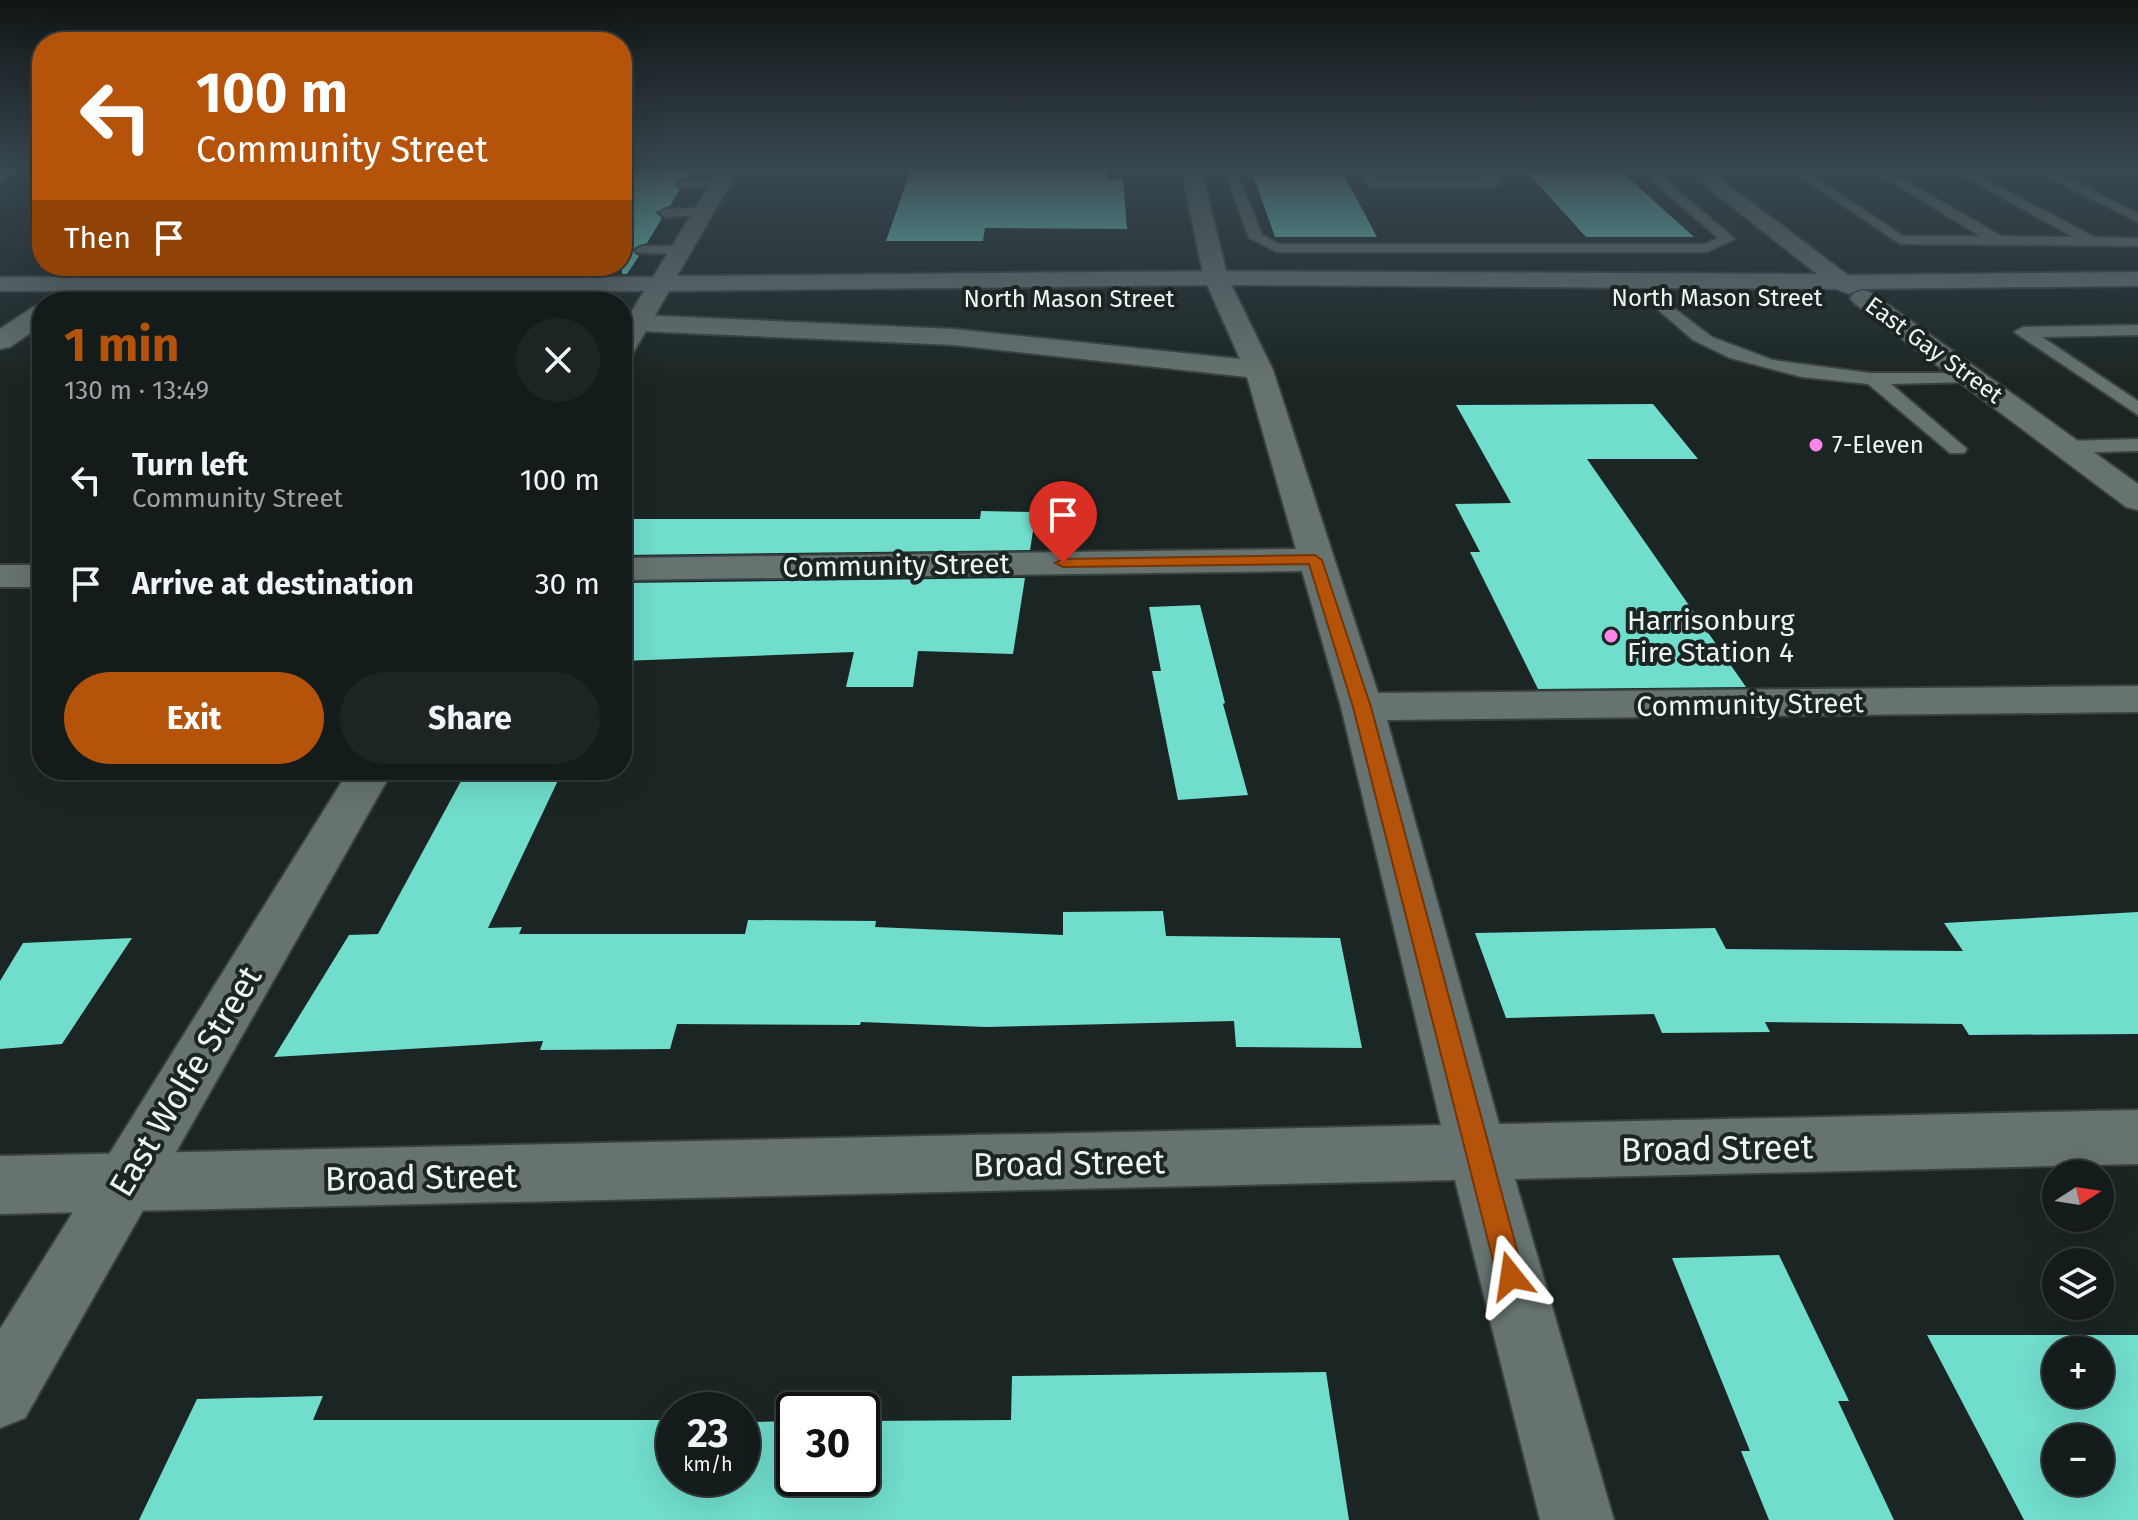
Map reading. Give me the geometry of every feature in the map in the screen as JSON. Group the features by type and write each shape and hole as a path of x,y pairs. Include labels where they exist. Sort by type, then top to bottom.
{"street":[{"path":"632,332 685,240"},
{"path":"1208,240 1220,289 1259,370 1362,707 1577,1520"},
{"name":"East Gay Street","path":"1787,240 2138,500"},
{"path":"76,292 101,276"},
{"name":"North Mason Street","path":"1220,289 1654,298 2138,279"},
{"name":"North Mason Street","path":"0,284 32,292"},
{"name":"North Mason Street","path":"632,302 1220,289 1853,290 2138,298"},
{"name":"North Mason Street","path":"0,299 32,300"},
{"name":"North Mason Street","path":"649,302 1259,370"},
{"path":"0,341 32,320"},
{"name":"Community Street","path":"632,569 1315,560"},
{"path":"0,576 32,576"},
{"name":"Community Street","path":"1362,707 2138,699"},
{"name":"East Wolfe Street","path":"0,1393 365,780"},
{"name":"Broad Street","path":"0,1185 2138,1137"}],"lane":[{"path":"1260,240 1277,248 1707,248 1726,240"},
{"path":"1900,240 2138,242"},
{"path":"642,250 679,250"},
{"path":"1654,298 1682,325 1704,340 1762,363 1872,378 1971,377"},
{"path":"2138,330 2023,332 2138,409"},
{"path":"2101,331 2126,346"},
{"path":"1872,378 1957,449"},
{"path":"2065,447 2138,445"}],"building":[{"path":"632,240 649,240 632,249"},
{"path":"886,240 983,240 983,241"},
{"path":"632,249 639,256 632,266"},
{"name":"Harrisonburg Fire Station 4","path":"1653,404 1698,459 1587,459 1746,687 1538,689 1470,552 1480,552 1455,504 1511,503 1456,405"},
{"path":"981,511 1036,512 1030,550 632,555 632,519 980,519"},
{"path":"1025,578 1013,654 918,651 913,687 846,687 854,652 632,661 632,583"},
{"path":"1200,605 1248,795 1178,800 1152,671 1161,671 1149,607"},
{"path":"462,780 558,780 488,928 522,927 519,934 745,934 748,920 876,921 875,927 1063,935 1063,912 1163,911 1166,936 1340,938 1362,1048 1236,1047 1234,1021 986,1027 861,1022 860,1025 677,1024 670,1049 540,1050 543,1041 274,1057 349,935 378,934"},
{"path":"2138,912 2138,1034 1969,1035 1962,1024 1765,1022 1770,1032 1662,1033 1654,1014 1506,1018 1475,933 1715,928 1726,949 1963,951 1944,923"},
{"path":"132,938 62,1044 0,1049 0,981 23,943"},
{"path":"1779,1255 1849,1401 1838,1401 1894,1520 1769,1520 1741,1451 1750,1451 1672,1258"},
{"path":"1927,1335 2138,1335 2138,1520 2024,1520"},
{"path":"1326,1372 1349,1520 139,1520 197,1399 323,1396 313,1420 656,1420 656,1496 760,1496 760,1422 776,1421 776,1496 880,1496 880,1421 1011,1420 1012,1376"}],"place":[{"name":"7-Eleven","path":"1816,445"},
{"name":"Harrisonburg Fire Station 4","path":"1611,636"}],"route":[{"path":"1063,563 1315,560 1362,707 1511,1276"}]}
